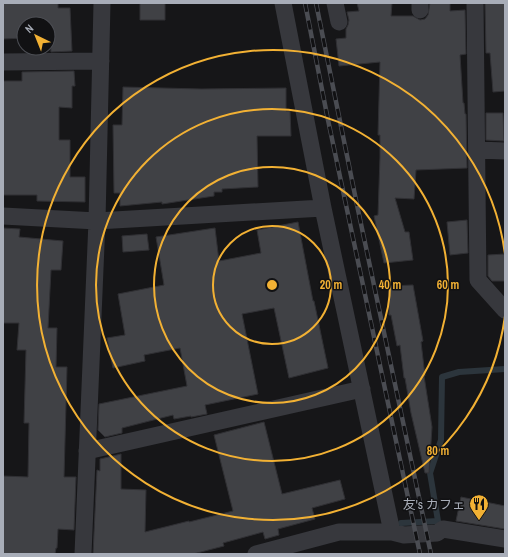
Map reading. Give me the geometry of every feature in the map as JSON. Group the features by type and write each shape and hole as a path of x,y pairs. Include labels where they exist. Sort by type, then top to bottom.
{"street":[{"path":"82,554 97,221 102,3"},
{"path":"284,3 323,208 392,532"},
{"path":"336,3 339,22"},
{"path":"476,3 478,280 505,310"},
{"path":"3,62 101,61"},
{"path":"477,150 505,151"},
{"path":"3,216 97,221 323,208"},
{"path":"87,450 362,389"},
{"path":"266,552 339,532 392,532 404,535 437,533 443,529 505,539"}],"building":[{"path":"3,3 58,3 58,8 70,8 72,51 56,52 56,16 16,16 16,38 3,39"},
{"path":"140,3 165,3 165,20 140,20"},
{"path":"357,3 392,3 391,16 413,16 420,20 425,19 428,15 430,3 450,3 450,11 465,10 466,54 460,55 463,103 466,114 467,168 416,170 414,199 395,198 405,232 409,232 413,260 384,263 374,216 378,215 380,157 380,135 378,135 380,62 339,66 336,39 346,38 346,29 349,20 347,12 359,11"},
{"path":"485,3 505,3 505,91 493,92 490,53 486,53"},
{"path":"74,71 75,86 72,86 72,108 59,107 59,140 70,140 70,177 85,177 85,202 37,201 37,195 3,195 3,81 22,81 22,72"},
{"path":"123,87 201,89 286,88 286,111 290,111 291,136 257,136 258,187 222,189 222,192 214,192 214,196 162,204 162,202 120,206 120,193 114,193 113,125 122,125"},
{"path":"486,113 503,113 504,141 486,140"},
{"path":"467,220 468,253 450,255 447,222"},
{"path":"298,222 313,301 328,368 289,378 274,308 242,314 258,394 205,405 207,414 174,419 173,415 122,428 122,433 105,437 98,430 99,404 187,386 180,348 144,355 145,361 113,368 107,338 125,335 118,294 164,285 156,237 215,228 219,261 261,253 257,230"},
{"path":"3,228 20,229 19,237 63,241 61,270 51,270 48,328 57,328 56,367 67,367 64,477 76,477 74,530 58,529 57,548 55,554 3,554 3,476 28,477 29,423 24,423 26,350 17,350 19,323 3,323"},
{"path":"147,234 149,250 123,252 122,236"},
{"path":"505,254 505,281 492,281 488,276 488,255"},
{"path":"413,285 423,341 421,342 424,376 432,427 429,473 425,473 404,378 400,345 397,346 391,315 389,315 389,286"},
{"path":"264,422 282,494 340,480 345,499 312,508 315,519 278,529 279,535 265,539 263,532 223,543 224,546 193,554 93,554 97,470 100,471 100,459 121,454 121,489 146,490 145,532 233,511 214,435"},
{"path":"461,497 505,506 505,529 456,521"}],"waterway":[{"path":"401,523 438,521 430,473 441,440 442,377 459,372 505,369"}],"railway":[{"path":"305,3 328,120 420,554"},
{"path":"316,3 431,554"}],"place":[{"name":"友's カフェ","path":"479,521"}]}
